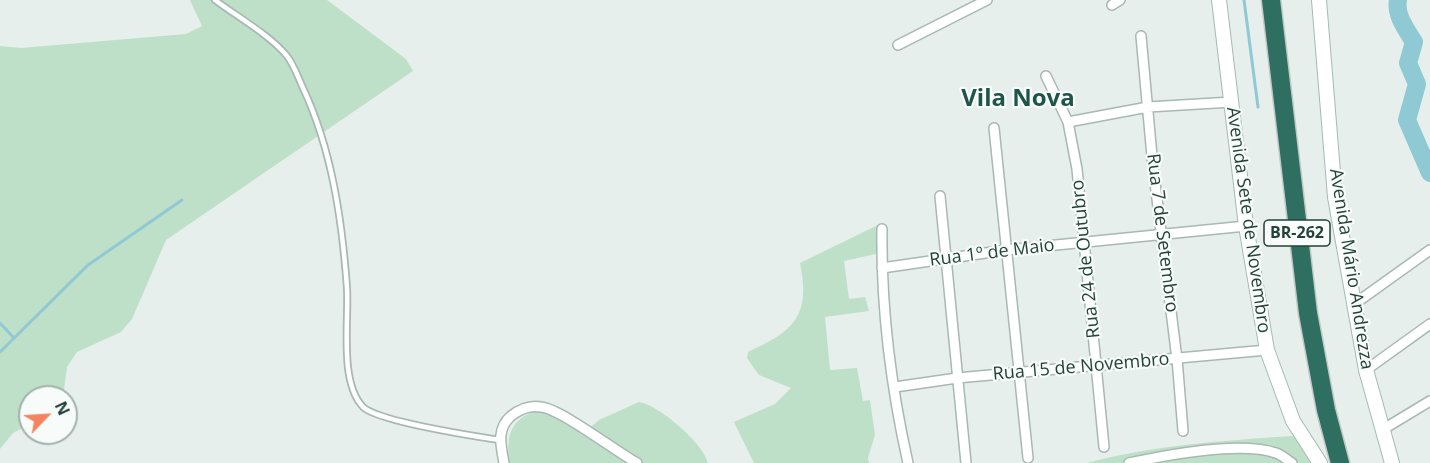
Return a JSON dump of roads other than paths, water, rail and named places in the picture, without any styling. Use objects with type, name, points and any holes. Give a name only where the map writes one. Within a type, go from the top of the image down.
[{"type":"highway","name":"BR-262","points":[[1271,0],[1308,313],[1326,410],[1340,463]]},
{"type":"street","points":[[898,45],[987,0]]},
{"type":"street","name":"Avenida Sete de Novembro","points":[[1219,0],[1246,226],[1267,350],[1293,421],[1320,463]]},
{"type":"street","name":"Avenida Mário Andrezza","points":[[1319,0],[1335,197],[1366,370],[1392,463]]},
{"type":"street","name":"Rua 7 de Setembro","points":[[1141,36],[1183,431]]},
{"type":"street","name":"Rua 24 de Outubro","points":[[1046,76],[1068,122],[1077,169],[1104,447]]},
{"type":"street","points":[[1068,122],[1148,107],[1232,102]]},
{"type":"street","points":[[994,128],[1028,458]]},
{"type":"street","points":[[940,196],[966,463]]},
{"type":"street","name":"Rua 1º de Maio","points":[[882,268],[1006,250],[1246,226]]},
{"type":"street","points":[[882,229],[882,268],[895,387],[908,463]]},
{"type":"street","points":[[1353,305],[1430,250]]},
{"type":"street","points":[[1366,370],[1430,324]]},
{"type":"street","name":"Rua 15 de Novembro","points":[[895,387],[957,378],[1267,350]]},
{"type":"street","points":[[1382,430],[1430,401]]},
{"type":"street","points":[[504,463],[500,440],[502,428],[519,410],[533,406],[544,407],[637,463]]},
{"type":"street","points":[[1129,463],[1206,450],[1246,449],[1277,453],[1292,463]]},
{"type":"lane","points":[[215,0],[286,55],[309,100],[320,132],[342,239],[348,368],[357,399],[377,415],[457,434],[500,440]]},
{"type":"waterway","points":[[1244,0],[1258,107]]},
{"type":"waterway","points":[[1398,0],[1398,11],[1414,42],[1408,63],[1417,84],[1407,120],[1430,173]]},
{"type":"waterway","points":[[0,352],[88,265],[182,200]]},
{"type":"waterway","points":[[0,323],[14,338]]},
{"type":"district","name":"Vila Nova","points":[[1018,99]]}]
